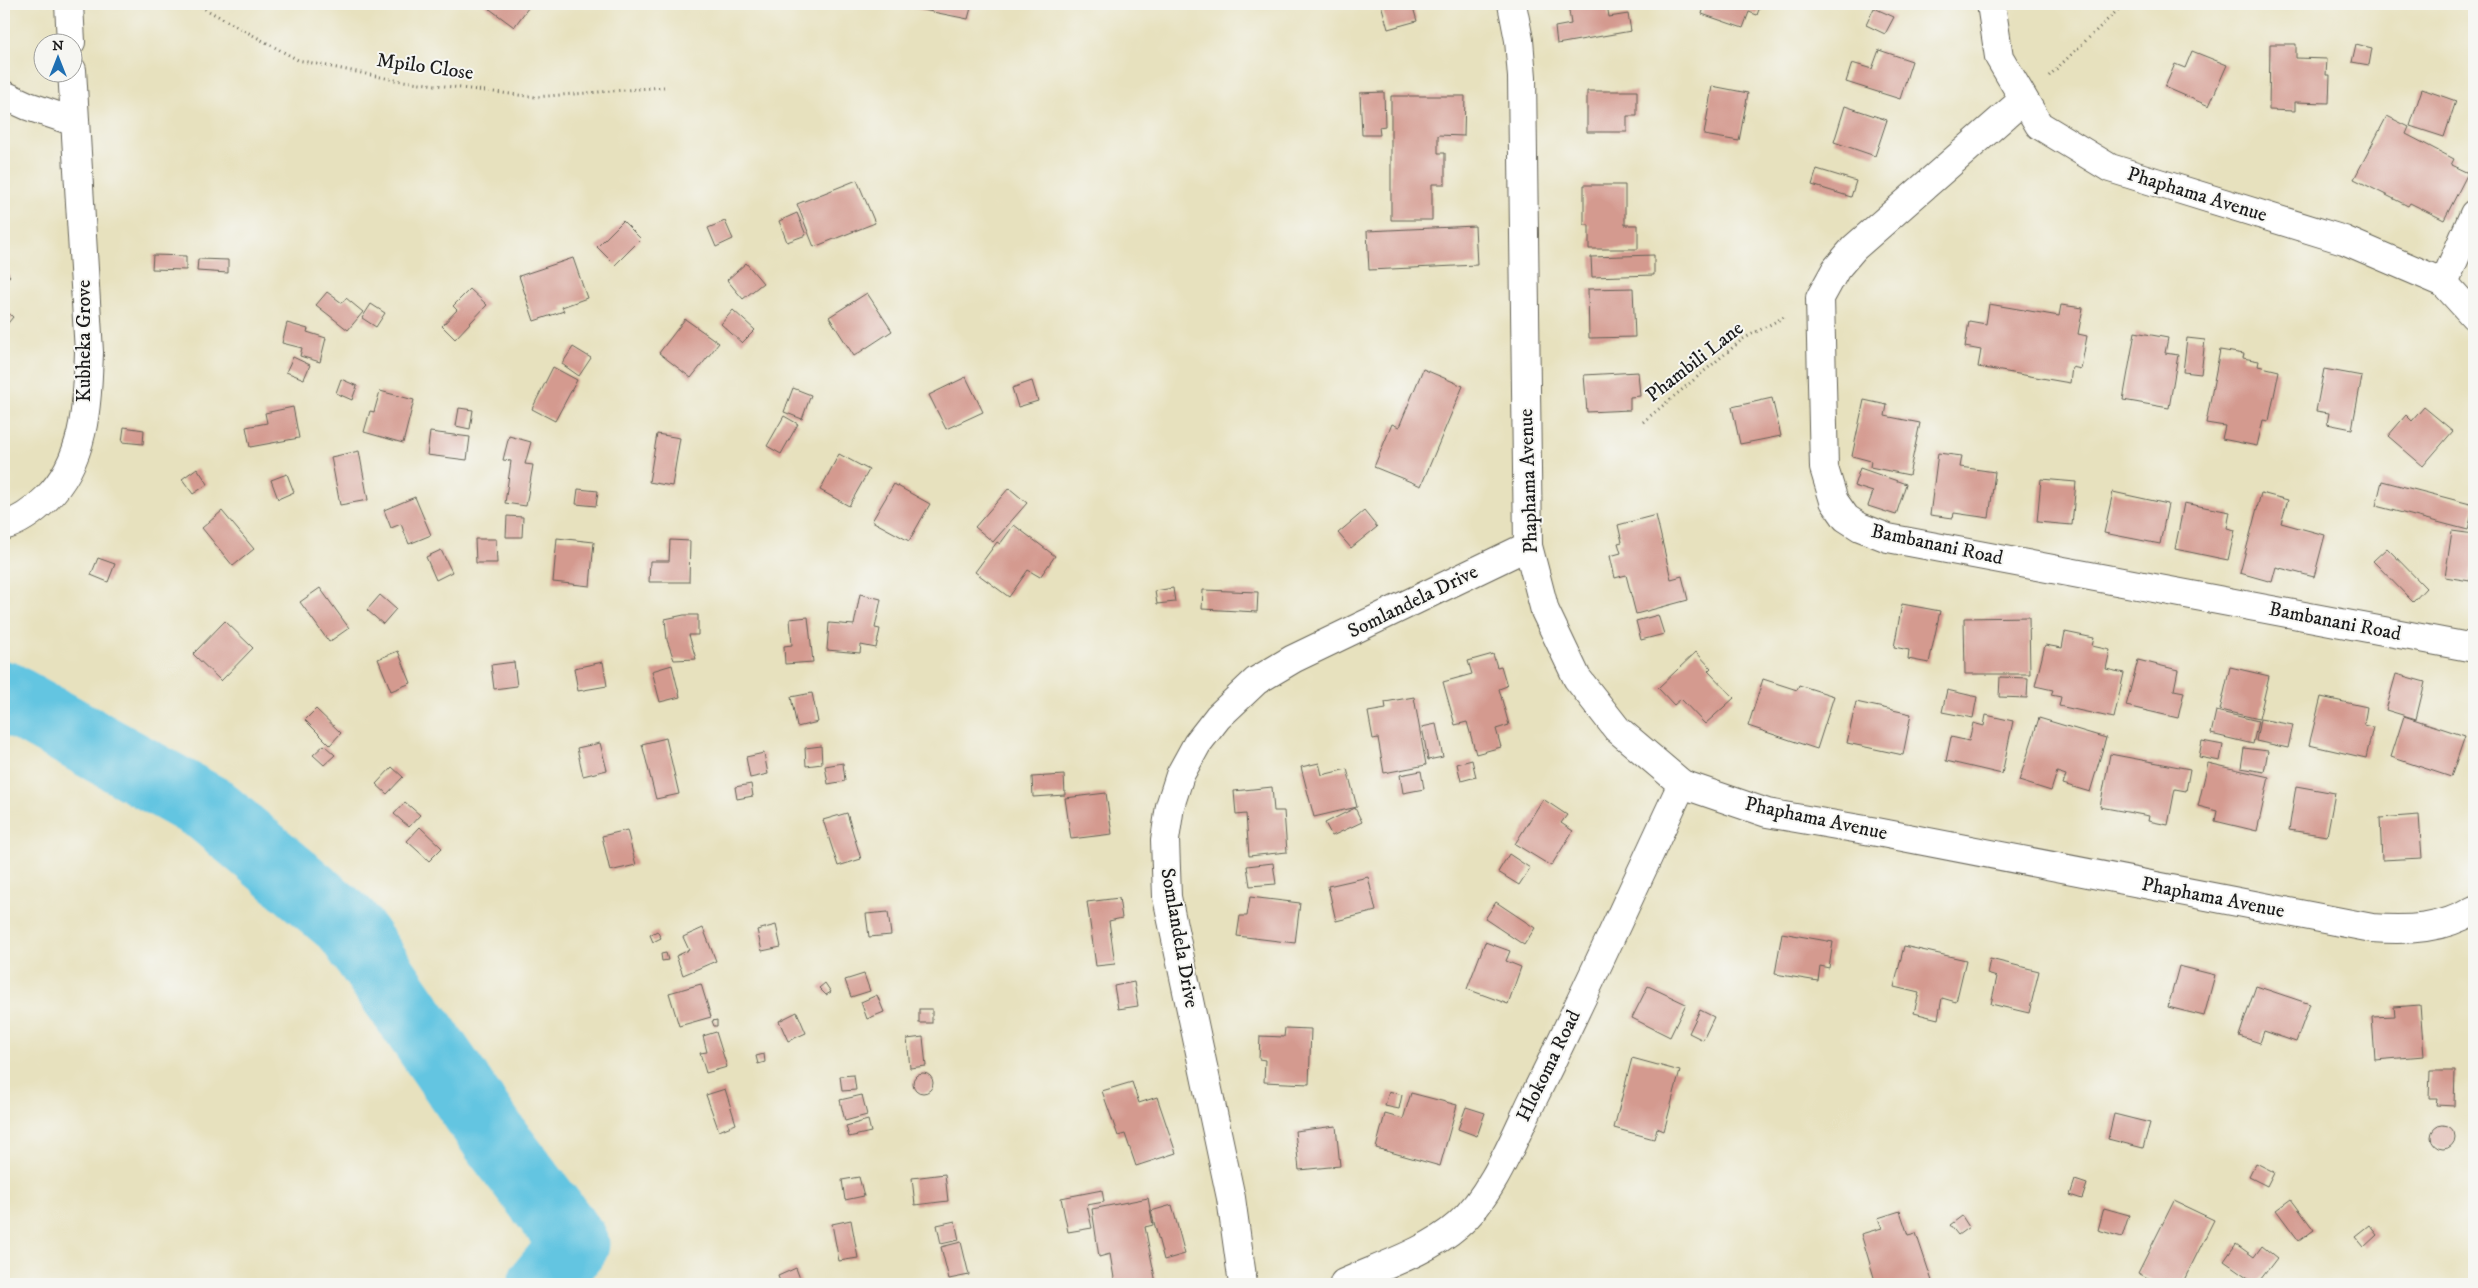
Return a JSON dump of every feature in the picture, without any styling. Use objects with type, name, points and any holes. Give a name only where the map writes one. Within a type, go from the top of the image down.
[{"type":"street","points":[[69,4],[70,32]]},
{"type":"street","name":"Phaphama Avenue","points":[[1512,4],[1519,40],[1522,77],[1528,546],[1545,611],[1577,678],[1617,729],[1682,784],[1767,813],[1877,832],[2344,923],[2402,930],[2443,924],[2474,910]]},
{"type":"street","name":"Phaphama Avenue","points":[[1991,4],[1998,56],[2039,125],[2110,168],[2344,240],[2444,283],[2474,316]]},
{"type":"street","name":"Kubheka Grove","points":[[4,526],[14,523],[37,508],[55,490],[71,466],[80,441],[87,396],[89,352],[73,82]]},
{"type":"street","points":[[4,95],[28,106],[75,122]]},
{"type":"street","points":[[1820,298],[1836,269],[1854,248],[2023,100]]},
{"type":"street","points":[[2444,283],[2474,214]]},
{"type":"street","name":"Bambanani Road","points":[[1820,298],[1824,468],[1834,501],[1846,518],[1860,527],[1888,538],[2474,648]]},
{"type":"street","name":"Somlandela Drive","points":[[1243,1284],[1231,1198],[1167,897],[1165,840],[1170,806],[1180,775],[1197,744],[1218,717],[1256,681],[1293,659],[1528,546]]},
{"type":"street","name":"Hlokoma Road","points":[[1344,1283],[1435,1241],[1459,1224],[1481,1198],[1503,1159],[1562,1040],[1682,784]]},
{"type":"path","name":"Mpilo Close","points":[[196,4],[298,60],[395,80],[535,97],[664,87]]},
{"type":"path","points":[[2023,100],[2124,4]]},
{"type":"path","name":"Phambili Lane","points":[[1643,422],[1743,339],[1820,298]]},
{"type":"building","points":[[483,4],[531,4],[514,27]]},
{"type":"building","points":[[904,4],[972,4],[968,19],[903,6]]},
{"type":"building","points":[[1381,4],[1412,4],[1417,21],[1388,29]]},
{"type":"building","points":[[1568,4],[1607,4],[1609,17],[1628,14],[1631,31],[1557,44],[1555,27],[1571,24]]},
{"type":"building","points":[[1705,4],[1761,4],[1757,15],[1749,12],[1743,28],[1702,14]]},
{"type":"building","points":[[1874,8],[1894,17],[1885,34],[1866,25]]},
{"type":"building","points":[[2270,44],[2296,44],[2296,58],[2327,59],[2326,75],[2330,75],[2329,103],[2295,102],[2295,111],[2269,110]]},
{"type":"building","points":[[2356,44],[2372,48],[2369,65],[2352,62]]},
{"type":"building","points":[[1879,50],[1912,61],[1900,99],[1846,82],[1852,63],[1872,69]]},
{"type":"building","points":[[2192,51],[2227,65],[2209,106],[2165,87],[2175,64],[2185,68]]},
{"type":"building","points":[[1712,86],[1748,93],[1739,141],[1704,135]]},
{"type":"building","points":[[2422,89],[2456,101],[2444,137],[2410,126]]},
{"type":"building","points":[[1587,91],[1637,91],[1637,116],[1627,116],[1627,132],[1587,132]]},
{"type":"building","points":[[1384,92],[1385,126],[1379,127],[1380,135],[1362,135],[1360,93]]},
{"type":"building","points":[[1391,96],[1465,96],[1464,136],[1438,135],[1438,153],[1445,153],[1445,184],[1432,184],[1432,220],[1391,220]]},
{"type":"building","points":[[1845,106],[1887,120],[1875,156],[1834,142]]},
{"type":"building","points":[[2387,116],[2409,127],[2406,134],[2454,159],[2451,165],[2468,173],[2444,220],[2410,203],[2408,206],[2354,179]]},
{"type":"building","points":[[1817,169],[1856,181],[1851,197],[1812,185]]},
{"type":"building","points":[[857,180],[875,223],[814,247],[797,204]]},
{"type":"building","points":[[1584,185],[1625,185],[1625,225],[1638,225],[1638,249],[1589,249],[1589,225],[1584,225]]},
{"type":"building","points":[[797,213],[806,235],[787,242],[779,221]]},
{"type":"building","points":[[623,221],[641,239],[615,265],[597,247]]},
{"type":"building","points":[[725,221],[733,239],[716,247],[708,228]]},
{"type":"building","points":[[1475,226],[1477,265],[1369,270],[1367,231]]},
{"type":"building","points":[[153,255],[186,256],[186,270],[152,269]]},
{"type":"building","points":[[1654,255],[1654,275],[1592,277],[1591,257]]},
{"type":"building","points":[[573,258],[587,298],[562,307],[564,311],[534,321],[519,276]]},
{"type":"building","points":[[198,259],[228,260],[228,273],[197,271]]},
{"type":"building","points":[[746,263],[763,283],[743,299],[727,280]]},
{"type":"building","points":[[4,269],[10,276],[4,281]]},
{"type":"building","points":[[1633,288],[1635,337],[1589,338],[1588,289]]},
{"type":"building","points":[[470,289],[487,305],[455,339],[442,326],[457,310],[453,306]]},
{"type":"building","points":[[327,292],[342,303],[346,298],[363,312],[348,330],[316,305]]},
{"type":"building","points":[[867,293],[892,331],[854,356],[829,317]]},
{"type":"building","points":[[371,304],[385,313],[376,327],[362,318]]},
{"type":"building","points":[[1989,304],[2059,316],[2061,305],[2083,308],[2078,334],[2087,336],[2081,369],[2072,367],[2070,383],[1978,367],[1981,350],[1965,347],[1969,321],[1986,324]]},
{"type":"building","points":[[4,309],[13,317],[4,328]]},
{"type":"building","points":[[733,310],[755,330],[742,343],[721,324]]},
{"type":"building","points":[[685,319],[719,343],[691,378],[659,353]]},
{"type":"building","points":[[287,323],[308,329],[307,332],[326,338],[320,362],[300,356],[302,348],[282,343]]},
{"type":"building","points":[[2135,332],[2168,338],[2165,353],[2178,355],[2169,408],[2123,400]]},
{"type":"building","points":[[2187,338],[2205,340],[2201,374],[2183,372]]},
{"type":"building","points":[[573,347],[591,358],[579,376],[562,364]]},
{"type":"building","points":[[2220,350],[2244,354],[2243,358],[2259,361],[2258,366],[2279,371],[2269,421],[2263,420],[2257,446],[2222,439],[2225,426],[2206,423]]},
{"type":"building","points":[[293,357],[310,365],[304,379],[286,372]]},
{"type":"building","points":[[553,367],[577,380],[555,421],[532,409]]},
{"type":"building","points":[[1423,369],[1463,386],[1421,486],[1374,467],[1392,424],[1399,427]]},
{"type":"building","points":[[2324,369],[2362,376],[2352,429],[2327,424],[2329,413],[2316,411]]},
{"type":"building","points":[[1638,372],[1640,396],[1630,397],[1630,410],[1587,412],[1584,375]]},
{"type":"building","points":[[966,377],[983,412],[946,429],[929,395]]},
{"type":"building","points":[[341,379],[357,386],[352,400],[336,393]]},
{"type":"building","points":[[1032,381],[1038,401],[1018,407],[1012,388]]},
{"type":"building","points":[[793,388],[811,395],[802,419],[784,412]]},
{"type":"building","points":[[380,391],[414,400],[403,443],[364,432],[370,411],[374,412]]},
{"type":"building","points":[[1772,398],[1781,436],[1740,444],[1732,407]]},
{"type":"building","points":[[1864,400],[1887,405],[1885,416],[1920,423],[1909,475],[1870,467],[1871,461],[1852,456]]},
{"type":"building","points":[[293,407],[299,438],[250,447],[246,427],[267,423],[265,413]]},
{"type":"building","points":[[2424,407],[2453,431],[2423,466],[2388,436],[2406,415],[2412,421]]},
{"type":"building","points":[[459,408],[473,410],[470,429],[456,426]]},
{"type":"building","points":[[784,416],[798,424],[781,454],[767,446]]},
{"type":"building","points":[[124,427],[144,430],[143,444],[122,442]]},
{"type":"building","points":[[430,432],[470,437],[467,460],[427,455]]},
{"type":"building","points":[[657,434],[680,438],[672,486],[649,482]]},
{"type":"building","points":[[509,436],[531,442],[525,464],[533,465],[526,506],[505,503],[511,461],[503,460]]},
{"type":"building","points":[[359,451],[368,500],[340,505],[331,457]]},
{"type":"building","points":[[1938,453],[1962,456],[1960,467],[1995,472],[1989,518],[1954,513],[1953,518],[1930,515]]},
{"type":"building","points":[[839,454],[869,470],[849,506],[820,490]]},
{"type":"building","points":[[197,468],[208,484],[193,494],[182,479]]},
{"type":"building","points":[[1860,468],[1906,484],[1896,515],[1868,506],[1873,492],[1854,486]]},
{"type":"building","points":[[287,474],[294,492],[278,499],[271,480]]},
{"type":"building","points":[[2041,479],[2076,482],[2072,525],[2037,522]]},
{"type":"building","points":[[2382,481],[2474,505],[2468,530],[2376,506]]},
{"type":"building","points":[[894,484],[930,504],[909,541],[872,521]]},
{"type":"building","points":[[1009,488],[1027,503],[993,542],[975,527]]},
{"type":"building","points":[[578,489],[598,491],[596,506],[576,504]]},
{"type":"building","points":[[2113,492],[2168,504],[2160,544],[2104,533]]},
{"type":"building","points":[[2261,493],[2288,500],[2281,523],[2325,535],[2314,577],[2276,567],[2272,582],[2240,573]]},
{"type":"building","points":[[415,497],[431,535],[409,544],[401,524],[391,528],[384,510]]},
{"type":"building","points":[[2184,503],[2230,512],[2227,528],[2235,530],[2228,560],[2175,549]]},
{"type":"building","points":[[222,511],[254,549],[233,566],[202,528]]},
{"type":"building","points":[[1364,511],[1377,527],[1351,548],[1338,533]]},
{"type":"building","points":[[1656,515],[1671,579],[1682,576],[1688,600],[1636,614],[1626,575],[1615,578],[1610,556],[1621,553],[1618,543],[1622,542],[1618,525]]},
{"type":"building","points":[[507,516],[523,517],[522,537],[506,537]]},
{"type":"building","points":[[1014,525],[1055,556],[1040,577],[1028,570],[1009,597],[975,572],[997,542],[1000,544]]},
{"type":"building","points":[[2452,531],[2474,534],[2474,553],[2470,581],[2445,577]]},
{"type":"building","points":[[557,538],[594,542],[590,586],[553,582]]},
{"type":"building","points":[[475,539],[496,539],[497,563],[476,563]]},
{"type":"building","points":[[670,540],[690,541],[689,582],[649,582],[650,561],[669,561]]},
{"type":"building","points":[[2387,548],[2426,588],[2413,602],[2373,561]]},
{"type":"building","points":[[441,550],[452,572],[436,580],[426,557]]},
{"type":"building","points":[[98,558],[115,564],[108,582],[91,575]]},
{"type":"building","points":[[320,588],[349,628],[329,642],[300,602]]},
{"type":"building","points":[[1173,588],[1175,602],[1157,604],[1155,591]]},
{"type":"building","points":[[1203,590],[1258,592],[1257,612],[1202,609]]},
{"type":"building","points":[[860,594],[881,599],[875,628],[880,629],[876,648],[861,645],[860,653],[827,650],[829,623],[854,625]]},
{"type":"building","points":[[380,595],[396,609],[383,624],[367,610]]},
{"type":"building","points":[[1902,604],[1940,611],[1929,663],[1908,659],[1909,650],[1894,647]]},
{"type":"building","points":[[684,615],[698,615],[698,635],[689,635],[696,659],[674,660],[667,640],[665,619]]},
{"type":"building","points":[[1658,615],[1664,634],[1641,640],[1636,621]]},
{"type":"building","points":[[808,617],[813,662],[785,664],[784,646],[792,645],[790,619]]},
{"type":"building","points":[[2029,617],[2030,674],[1965,674],[1964,618]]},
{"type":"building","points":[[225,621],[253,648],[221,681],[193,654]]},
{"type":"building","points":[[2065,632],[2094,638],[2092,646],[2110,650],[2106,669],[2124,673],[2114,718],[2059,706],[2061,697],[2051,695],[2053,690],[2035,686],[2045,645],[2062,648]]},
{"type":"building","points":[[398,651],[411,683],[391,691],[378,659]]},
{"type":"building","points":[[1696,652],[1711,668],[1708,671],[1734,698],[1705,724],[1681,699],[1674,705],[1658,688]]},
{"type":"building","points":[[1493,654],[1497,667],[1501,666],[1507,686],[1499,689],[1509,725],[1496,729],[1501,747],[1476,754],[1467,722],[1455,725],[1443,682],[1472,674],[1468,661]]},
{"type":"building","points":[[2138,660],[2178,670],[2174,690],[2184,692],[2178,718],[2126,706]]},
{"type":"building","points":[[514,662],[517,686],[494,689],[491,665]]},
{"type":"building","points":[[603,662],[607,686],[578,691],[574,668]]},
{"type":"building","points":[[672,665],[680,697],[660,702],[652,671]]},
{"type":"building","points":[[2230,667],[2269,676],[2259,719],[2220,710]]},
{"type":"building","points":[[2396,674],[2425,682],[2416,719],[2386,710]]},
{"type":"building","points":[[2000,677],[2028,678],[2027,698],[1999,697]]},
{"type":"building","points":[[1763,679],[1797,690],[1799,685],[1834,696],[1817,749],[1748,726]]},
{"type":"building","points":[[1947,690],[1977,697],[1973,718],[1942,712]]},
{"type":"building","points":[[812,693],[818,722],[797,727],[791,697]]},
{"type":"building","points":[[1414,697],[1426,765],[1384,773],[1378,738],[1373,739],[1368,712],[1386,709],[1385,702]]},
{"type":"building","points":[[2321,697],[2367,707],[2364,725],[2373,727],[2366,758],[2309,745]]},
{"type":"building","points":[[1856,702],[1911,714],[1903,755],[1847,743]]},
{"type":"building","points":[[316,709],[341,733],[330,745],[305,720]]},
{"type":"building","points":[[2216,711],[2258,721],[2253,744],[2211,734]]},
{"type":"building","points":[[1986,715],[2013,721],[2002,774],[1946,761],[1951,737],[1969,741],[1973,723],[1984,726]]},
{"type":"building","points":[[2404,716],[2465,736],[2451,777],[2391,757]]},
{"type":"building","points":[[2039,718],[2106,738],[2090,792],[2063,784],[2066,775],[2057,772],[2051,791],[2019,781]]},
{"type":"building","points":[[2260,719],[2293,725],[2288,748],[2256,741]]},
{"type":"building","points":[[1436,724],[1443,757],[1428,760],[1422,727]]},
{"type":"building","points":[[666,738],[679,794],[656,799],[642,744]]},
{"type":"building","points":[[2202,741],[2223,745],[2220,761],[2199,757]]},
{"type":"building","points":[[600,743],[607,770],[583,776],[577,748]]},
{"type":"building","points":[[324,745],[335,755],[324,765],[313,755]]},
{"type":"building","points":[[821,746],[822,764],[806,766],[805,748]]},
{"type":"building","points":[[2244,748],[2268,751],[2264,772],[2241,768]]},
{"type":"building","points":[[764,753],[768,774],[750,778],[746,757]]},
{"type":"building","points":[[2110,754],[2190,769],[2186,791],[2175,789],[2168,825],[2148,821],[2149,816],[2100,807]]},
{"type":"building","points":[[1472,760],[1476,777],[1461,781],[1457,764]]},
{"type":"building","points":[[843,763],[845,781],[828,784],[825,766]]},
{"type":"building","points":[[1319,763],[1322,775],[1347,769],[1357,807],[1314,817],[1301,767]]},
{"type":"building","points":[[2208,763],[2269,777],[2257,831],[2215,821],[2217,811],[2198,806]]},
{"type":"building","points":[[392,767],[403,777],[387,794],[376,784]]},
{"type":"building","points":[[1421,771],[1424,789],[1403,793],[1400,775]]},
{"type":"building","points":[[1064,775],[1065,795],[1033,797],[1032,777]]},
{"type":"building","points":[[751,784],[753,796],[737,799],[735,787]]},
{"type":"building","points":[[2296,786],[2335,793],[2327,836],[2289,830]]},
{"type":"building","points":[[1272,787],[1274,811],[1284,811],[1287,852],[1249,856],[1246,814],[1236,815],[1234,791]]},
{"type":"building","points":[[1106,793],[1112,834],[1071,839],[1065,798]]},
{"type":"building","points":[[1543,799],[1567,815],[1561,823],[1573,831],[1551,866],[1515,844]]},
{"type":"building","points":[[405,802],[420,815],[409,827],[394,814]]},
{"type":"building","points":[[1355,808],[1362,822],[1332,836],[1325,823]]},
{"type":"building","points":[[847,813],[861,859],[838,866],[823,820]]},
{"type":"building","points":[[2419,815],[2422,858],[2382,860],[2380,818]]},
{"type":"building","points":[[420,827],[442,848],[429,861],[407,841]]},
{"type":"building","points":[[627,830],[636,865],[610,871],[602,836]]},
{"type":"building","points":[[1509,854],[1530,868],[1519,885],[1498,872]]},
{"type":"building","points":[[1273,863],[1276,884],[1250,886],[1247,866]]},
{"type":"building","points":[[1368,877],[1376,911],[1336,921],[1328,886]]},
{"type":"building","points":[[1250,897],[1300,903],[1295,943],[1237,936],[1240,916],[1247,916]]},
{"type":"building","points":[[1119,898],[1122,918],[1109,921],[1115,964],[1096,966],[1087,902]]},
{"type":"building","points":[[1496,902],[1535,928],[1524,945],[1485,919]]},
{"type":"building","points":[[888,912],[891,935],[869,937],[866,914]]},
{"type":"building","points":[[776,925],[781,947],[762,951],[757,930]]},
{"type":"building","points":[[703,928],[716,961],[683,975],[676,956],[689,950],[683,937]]},
{"type":"building","points":[[657,931],[661,938],[653,942],[650,935]]},
{"type":"building","points":[[1782,933],[1833,942],[1829,968],[1820,966],[1818,981],[1775,974]]},
{"type":"building","points":[[1485,942],[1510,951],[1506,961],[1521,967],[1508,1004],[1467,989]]},
{"type":"building","points":[[1904,946],[1966,960],[1956,1002],[1942,998],[1938,1019],[1914,1013],[1919,993],[1894,987]]},
{"type":"building","points":[[666,953],[668,960],[662,961],[661,954]]},
{"type":"building","points":[[1990,959],[2039,971],[2029,1013],[1991,1004],[1997,977],[1987,974]]},
{"type":"building","points":[[2179,966],[2215,975],[2204,1016],[2168,1007]]},
{"type":"building","points":[[864,974],[870,991],[851,997],[845,980]]},
{"type":"building","points":[[1134,982],[1138,1006],[1118,1009],[1114,986]]},
{"type":"building","points":[[825,983],[831,992],[826,995],[819,988]]},
{"type":"building","points":[[701,984],[711,1017],[679,1026],[669,993]]},
{"type":"building","points":[[1648,986],[1686,1004],[1670,1037],[1632,1018]]},
{"type":"building","points":[[2256,986],[2310,1004],[2296,1042],[2264,1031],[2260,1043],[2239,1036]]},
{"type":"building","points":[[877,995],[884,1012],[867,1019],[861,1002]]},
{"type":"building","points":[[2420,1005],[2424,1056],[2375,1060],[2372,1017],[2395,1016],[2394,1007]]},
{"type":"building","points":[[919,1009],[932,1009],[932,1023],[919,1023]]},
{"type":"building","points":[[1700,1010],[1714,1017],[1703,1040],[1689,1033]]},
{"type":"building","points":[[797,1012],[806,1033],[788,1041],[779,1021]]},
{"type":"building","points":[[717,1020],[717,1026],[714,1026],[712,1021]]},
{"type":"building","points":[[1285,1028],[1311,1029],[1309,1084],[1264,1082],[1265,1060],[1259,1059],[1260,1036],[1284,1037]]},
{"type":"building","points":[[716,1032],[727,1067],[706,1073],[700,1053],[707,1052],[703,1036]]},
{"type":"building","points":[[923,1037],[926,1066],[910,1068],[907,1039]]},
{"type":"building","points":[[764,1054],[765,1062],[758,1064],[756,1056]]},
{"type":"building","points":[[1632,1058],[1680,1071],[1664,1131],[1657,1128],[1654,1139],[1614,1128]]},
{"type":"building","points":[[2430,1071],[2455,1071],[2454,1106],[2436,1105],[2437,1098],[2429,1098]]},
{"type":"building","points":[[919,1073],[927,1073],[933,1079],[933,1087],[927,1093],[919,1093],[913,1087],[913,1079]]},
{"type":"building","points":[[854,1075],[856,1090],[842,1091],[840,1076]]},
{"type":"building","points":[[1132,1082],[1139,1103],[1157,1097],[1176,1153],[1136,1166],[1125,1134],[1118,1136],[1102,1091]]},
{"type":"building","points":[[725,1089],[736,1124],[719,1131],[706,1095]]},
{"type":"building","points":[[1389,1091],[1402,1095],[1399,1109],[1385,1106]]},
{"type":"building","points":[[1411,1093],[1457,1105],[1440,1166],[1376,1148],[1385,1114],[1403,1119]]},
{"type":"building","points":[[862,1095],[867,1115],[845,1121],[840,1100]]},
{"type":"building","points":[[1466,1107],[1485,1113],[1477,1136],[1458,1129]]},
{"type":"building","points":[[2114,1114],[2150,1123],[2143,1148],[2108,1139]]},
{"type":"building","points":[[868,1120],[871,1132],[849,1137],[846,1126]]},
{"type":"building","points":[[2443,1125],[2452,1128],[2455,1137],[2452,1146],[2443,1149],[2434,1146],[2431,1137],[2434,1128]]},
{"type":"building","points":[[1336,1126],[1340,1166],[1299,1170],[1295,1131]]},
{"type":"building","points":[[2256,1163],[2274,1172],[2267,1186],[2249,1177]]},
{"type":"building","points":[[945,1174],[948,1201],[915,1205],[912,1178]]},
{"type":"building","points":[[859,1177],[864,1196],[845,1200],[842,1180]]},
{"type":"building","points":[[2075,1180],[2087,1184],[2082,1199],[2070,1195]]},
{"type":"building","points":[[1102,1190],[1104,1202],[1087,1205],[1092,1228],[1068,1232],[1061,1198]]},
{"type":"building","points":[[1148,1198],[1153,1225],[1145,1227],[1156,1283],[1115,1284],[1110,1254],[1099,1257],[1092,1209]]},
{"type":"building","points":[[2291,1199],[2314,1230],[2299,1241],[2276,1210]]},
{"type":"building","points":[[2174,1201],[2214,1220],[2182,1284],[2160,1284],[2138,1273]]},
{"type":"building","points":[[1172,1205],[1185,1254],[1164,1260],[1151,1211]]},
{"type":"building","points":[[2104,1208],[2129,1215],[2122,1237],[2098,1230]]},
{"type":"building","points":[[1900,1211],[1908,1235],[1916,1233],[1933,1284],[1876,1284],[1861,1234],[1882,1228],[1878,1218]]},
{"type":"building","points":[[1962,1216],[1969,1227],[1958,1235],[1950,1225]]},
{"type":"building","points":[[851,1220],[858,1258],[839,1261],[832,1224]]},
{"type":"building","points":[[955,1221],[959,1240],[941,1244],[937,1225]]},
{"type":"building","points":[[2369,1225],[2377,1235],[2364,1247],[2355,1236]]},
{"type":"building","points":[[961,1242],[969,1275],[949,1279],[941,1247]]},
{"type":"building","points":[[2236,1244],[2254,1257],[2262,1246],[2277,1258],[2257,1284],[2224,1261]]},
{"type":"building","points":[[796,1268],[802,1284],[781,1284],[778,1276]]},
{"type":"waterway","points":[[4,695],[209,809],[347,925],[498,1143],[575,1244],[542,1284]]}]
